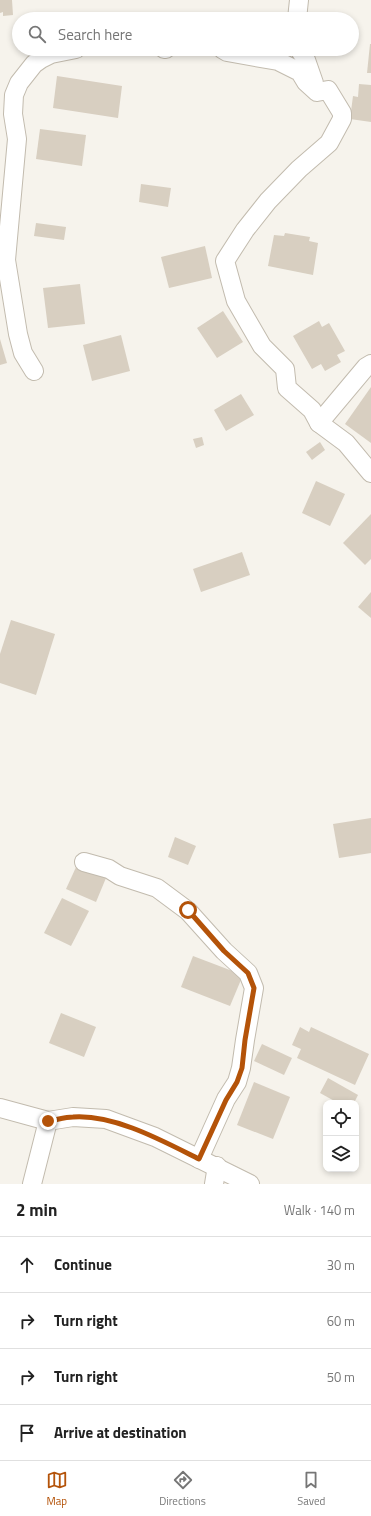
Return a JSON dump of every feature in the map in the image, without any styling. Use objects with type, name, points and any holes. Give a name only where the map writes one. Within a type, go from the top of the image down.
[{"type":"street","points":[[298,12],[299,0]]},
{"type":"street","points":[[34,371],[23,353],[18,334],[6,260],[17,139],[13,114],[14,95],[19,83],[34,64],[47,56]]},
{"type":"street","points":[[285,56],[300,72],[306,82],[317,92]]},
{"type":"street","points":[[303,56],[317,92]]},
{"type":"street","points":[[317,92],[328,90],[342,113],[342,119],[329,143],[298,169],[268,201],[245,230],[225,261],[236,301],[262,346],[285,369],[287,388],[312,410],[319,423],[346,443],[371,473]]},
{"type":"street","points":[[319,423],[366,367],[371,364]]},
{"type":"street","points":[[84,862],[109,869],[120,876],[157,888],[188,910],[224,951],[248,973],[252,981],[254,988],[242,1068],[237,1082],[226,1100],[199,1159]]},
{"type":"street","points":[[0,1108],[48,1121],[73,1117],[106,1120],[155,1137],[199,1159],[217,1166],[250,1184]]},
{"type":"street","points":[[32,1184],[48,1121]]},
{"type":"street","points":[[214,1184],[217,1166]]},
{"type":"building","points":[[0,0],[12,0],[12,15],[3,16],[3,12],[0,13]]},
{"type":"building","points":[[370,44],[371,73],[367,73]]},
{"type":"building","points":[[57,76],[122,86],[118,118],[53,108]]},
{"type":"building","points":[[359,84],[371,85],[371,122],[350,119],[353,96],[358,97]]},
{"type":"building","points":[[40,129],[86,135],[82,166],[36,159]]},
{"type":"building","points":[[141,184],[171,188],[168,207],[139,202]]},
{"type":"building","points":[[36,223],[66,227],[64,240],[34,236]]},
{"type":"building","points":[[285,233],[310,237],[309,241],[318,243],[313,275],[268,266],[274,235],[284,236]]},
{"type":"building","points":[[205,246],[212,278],[169,288],[161,257]]},
{"type":"building","points":[[80,284],[85,324],[48,328],[43,288]]},
{"type":"building","points":[[223,311],[243,342],[217,358],[197,328]]},
{"type":"building","points":[[319,321],[322,327],[329,323],[345,351],[337,355],[341,362],[325,371],[321,364],[312,369],[293,336]]},
{"type":"building","points":[[121,335],[130,371],[92,381],[83,345]]},
{"type":"building","points":[[0,339],[7,363],[0,365]]},
{"type":"building","points":[[371,387],[371,443],[345,424]]},
{"type":"building","points":[[241,394],[254,415],[226,431],[214,410]]},
{"type":"building","points":[[202,437],[204,445],[196,448],[193,439]]},
{"type":"building","points":[[320,442],[325,450],[312,460],[306,452]]},
{"type":"building","points":[[316,481],[345,494],[330,526],[302,513]]},
{"type":"building","points":[[371,514],[371,559],[365,565],[343,543]]},
{"type":"building","points":[[242,552],[250,575],[201,592],[193,569]]},
{"type":"building","points":[[371,592],[371,618],[358,607]]},
{"type":"building","points":[[11,620],[55,634],[36,695],[0,683],[0,654]]},
{"type":"building","points":[[371,818],[371,853],[339,858],[333,824]]},
{"type":"building","points":[[175,837],[196,846],[188,865],[168,857]]},
{"type":"building","points":[[77,865],[106,878],[96,902],[66,889]]},
{"type":"building","points":[[62,898],[89,911],[71,946],[44,933]]},
{"type":"building","points":[[193,956],[243,975],[230,1006],[181,987]]},
{"type":"building","points":[[61,1013],[96,1027],[84,1057],[49,1043]]},
{"type":"building","points":[[300,1027],[309,1032],[311,1027],[369,1054],[355,1085],[297,1058],[301,1049],[292,1045]]},
{"type":"building","points":[[262,1044],[292,1058],[284,1075],[254,1061]]},
{"type":"building","points":[[328,1078],[358,1095],[356,1100],[333,1100],[320,1093]]},
{"type":"building","points":[[254,1082],[290,1097],[273,1139],[237,1125]]},
{"type":"route","points":[[48,1121],[73,1117],[106,1120],[155,1137],[199,1159],[226,1100],[237,1082],[242,1068],[254,988],[248,973],[224,951],[188,910]]}]
